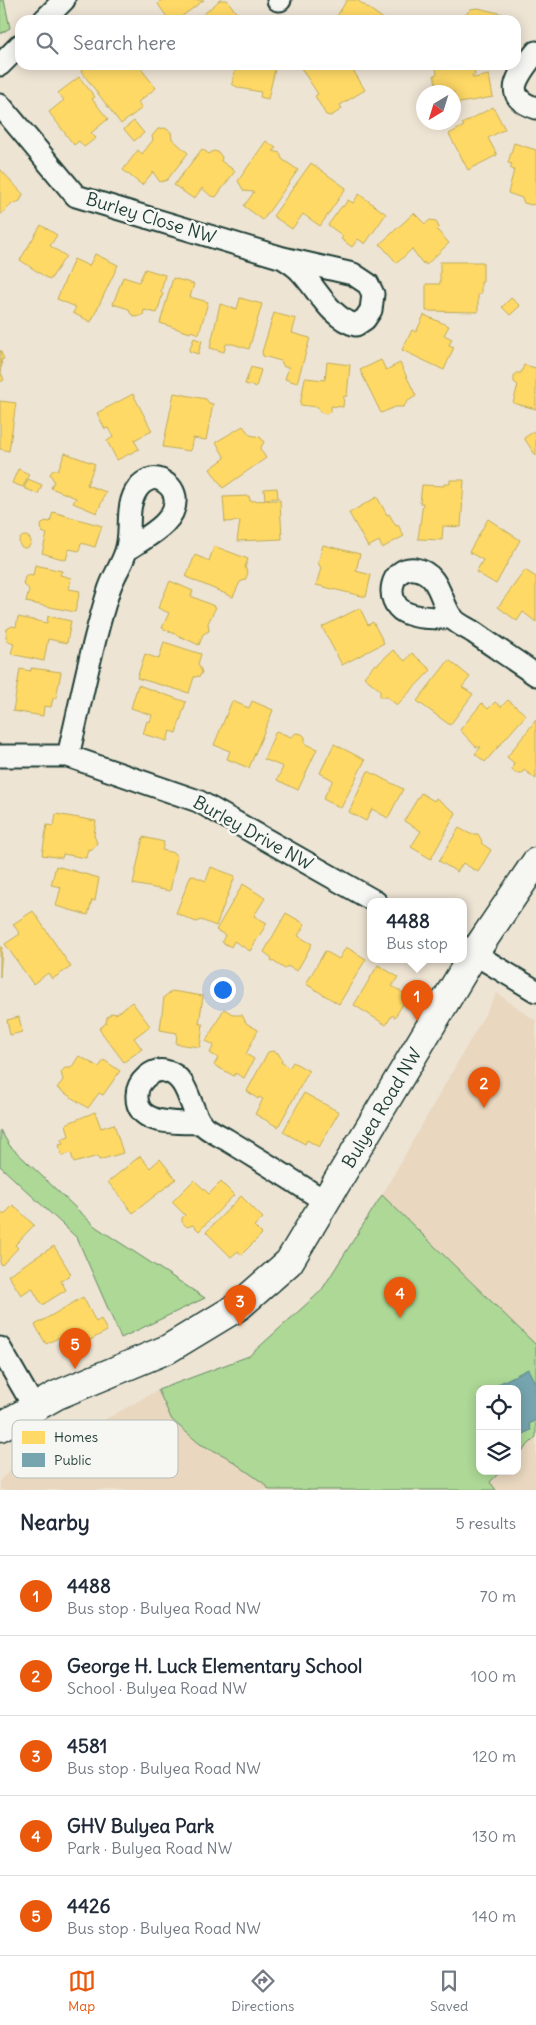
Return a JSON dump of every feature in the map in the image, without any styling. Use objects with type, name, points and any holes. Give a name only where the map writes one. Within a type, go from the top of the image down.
[{"type":"street","points":[[49,15],[64,0]]},
{"type":"street","points":[[0,65],[15,49]]},
{"type":"street","points":[[536,52],[515,80],[515,89],[518,97],[527,105],[536,108]]},
{"type":"street","name":"Burley Close NW","points":[[0,105],[76,196],[283,258]]},
{"type":"street","points":[[68,756],[108,592],[127,550]]},
{"type":"street","points":[[453,618],[536,675]]},
{"type":"street","name":"Burley Drive NW","points":[[0,756],[68,756],[198,801],[369,898]]},
{"type":"street","name":"Bulyea Road NW","points":[[469,949],[536,862]]},
{"type":"street","points":[[469,949],[536,991]]},
{"type":"street","name":"Bulyea Road NW","points":[[0,1427],[34,1406],[168,1349],[239,1306],[289,1262],[326,1202],[461,963]]},
{"type":"street","points":[[201,1123],[326,1202]]},
{"type":"street","points":[[0,1348],[34,1406]]},
{"type":"shaded area","points":[[497,993],[536,1021],[536,1345],[382,1195]]},
{"type":"shaded area","points":[[158,1390],[172,1420],[104,1420]]},
{"type":"shaded area","points":[[178,1425],[200,1444],[225,1456],[266,1485],[269,1490],[0,1490],[0,1480],[12,1469],[12,1478],[178,1478]]},
{"type":"shaded area","points":[[536,1437],[536,1490],[496,1490],[490,1482],[497,1475],[521,1475],[521,1452]]},
{"type":"green space","points":[[0,0],[4,0],[10,28],[0,34]]},
{"type":"green space","points":[[0,1130],[10,1146],[96,1227],[205,1298],[121,1338],[77,1238],[0,1166]]},
{"type":"green space","points":[[382,1195],[536,1345],[536,1437],[521,1452],[521,1385],[476,1385],[476,1475],[497,1475],[490,1482],[496,1490],[269,1490],[266,1485],[225,1456],[200,1444],[178,1425],[178,1420],[172,1420],[158,1390],[249,1356],[321,1291]]},
{"type":"building: Homes","points":[[159,0],[204,0],[184,15],[166,15],[158,4]]},
{"type":"building: Homes","points":[[220,0],[227,0],[238,15],[203,15]]},
{"type":"building: Homes","points":[[347,0],[357,0],[378,15],[338,15]]},
{"type":"building: Homes","points":[[478,8],[503,15],[465,15],[471,9]]},
{"type":"building: Homes","points":[[142,70],[156,88],[138,102],[142,108],[121,124],[81,71]]},
{"type":"building: Homes","points":[[235,70],[275,70],[268,99],[260,97],[261,92],[239,88],[232,84]]},
{"type":"building: Homes","points":[[302,70],[353,70],[365,90],[340,105],[342,109],[331,116],[326,115],[315,96],[318,94]]},
{"type":"building: Homes","points":[[436,70],[474,70],[475,75],[472,75],[473,78],[489,75],[493,97],[461,103],[461,85],[436,85],[434,75],[437,74]]},
{"type":"building: Homes","points":[[79,77],[95,97],[92,99],[108,119],[91,133],[96,138],[84,147],[79,141],[74,145],[49,112],[64,100],[58,93]]},
{"type":"building: Homes","points":[[493,107],[505,129],[488,138],[497,155],[468,170],[449,134],[461,130],[464,126],[462,124]]},
{"type":"building: Homes","points":[[134,121],[144,133],[134,141],[124,129]]},
{"type":"building: Homes","points":[[165,128],[171,132],[172,139],[188,153],[167,180],[160,182],[153,172],[142,185],[123,170],[138,150],[142,154],[153,140],[152,136],[158,129]]},
{"type":"building: Homes","points":[[266,141],[276,148],[273,151],[280,153],[282,159],[298,170],[263,220],[244,206],[254,192],[244,191],[238,181]]},
{"type":"building: Homes","points":[[514,143],[536,150],[536,203],[532,205],[524,203],[522,198],[508,193],[514,170],[510,168],[512,164],[508,163]]},
{"type":"building: Homes","points":[[202,149],[209,154],[213,151],[218,152],[222,157],[221,161],[235,171],[216,197],[212,197],[202,188],[194,199],[174,185]]},
{"type":"building: Homes","points":[[311,163],[346,188],[320,226],[303,214],[292,229],[273,216]]},
{"type":"building: Homes","points":[[0,169],[23,194],[20,201],[12,204],[0,215]]},
{"type":"building: Homes","points":[[359,194],[386,214],[365,244],[358,239],[352,247],[341,239],[343,236],[328,225],[348,200],[353,203]]},
{"type":"building: Homes","points":[[414,213],[425,224],[430,220],[436,221],[439,228],[437,230],[449,243],[426,265],[424,262],[423,264],[412,249],[397,263],[380,244]]},
{"type":"building: Homes","points":[[41,225],[57,235],[50,246],[66,256],[50,280],[20,260]]},
{"type":"building: Homes","points":[[95,254],[118,265],[91,322],[73,313],[76,307],[57,299],[74,259],[89,266]]},
{"type":"building: Homes","points":[[440,262],[483,262],[483,282],[481,282],[481,294],[478,294],[478,312],[426,311],[426,284],[440,284]]},
{"type":"building: Homes","points":[[145,269],[165,275],[161,292],[163,293],[157,313],[144,310],[143,315],[136,317],[130,313],[129,309],[113,304],[123,277],[139,282]]},
{"type":"building: Homes","points":[[173,278],[194,284],[190,297],[208,302],[199,334],[160,323]]},
{"type":"building: Homes","points":[[240,298],[262,304],[249,349],[233,344],[226,344],[224,352],[210,348],[220,304],[237,309]]},
{"type":"building: Homes","points":[[511,298],[520,306],[510,315],[502,307]]},
{"type":"building: Homes","points":[[274,313],[296,319],[292,333],[310,338],[297,383],[285,379],[289,367],[284,367],[281,361],[263,356],[262,352]]},
{"type":"building: Homes","points":[[424,315],[449,326],[444,335],[452,339],[449,345],[454,347],[444,370],[402,350],[412,330],[416,332]]},
{"type":"building: Homes","points":[[194,338],[202,341],[198,354],[189,351]]},
{"type":"building: Homes","points":[[0,350],[4,359],[1,360],[0,370]]},
{"type":"building: Homes","points":[[381,360],[386,370],[400,363],[416,396],[403,407],[395,407],[381,413],[360,370]]},
{"type":"building: Homes","points":[[327,362],[350,365],[347,396],[344,396],[343,407],[331,406],[331,411],[326,414],[320,412],[318,407],[300,405],[305,378],[325,380]]},
{"type":"building: Homes","points":[[524,365],[536,368],[536,409],[513,403],[518,385],[514,382],[514,377],[516,373],[521,373]]},
{"type":"building: Homes","points":[[251,367],[261,370],[256,387],[245,384]]},
{"type":"building: Homes","points":[[0,370],[4,380],[0,382]]},
{"type":"building: Homes","points":[[174,393],[206,399],[209,403],[213,404],[206,440],[193,438],[190,451],[163,447]]},
{"type":"building: Homes","points":[[133,394],[152,431],[134,440],[139,449],[117,460],[107,441],[113,437],[108,428],[105,429],[97,413]]},
{"type":"building: Homes","points":[[0,401],[16,403],[9,451],[0,449]]},
{"type":"building: Homes","points":[[243,426],[250,435],[260,437],[264,442],[260,449],[266,458],[223,488],[210,469],[225,458],[216,442]]},
{"type":"building: Homes","points":[[536,430],[536,456],[524,438]]},
{"type":"building: Homes","points":[[65,453],[95,464],[87,485],[106,492],[97,513],[73,503],[76,498],[51,488],[54,481],[50,474],[53,470],[58,470]]},
{"type":"building: Homes","points":[[18,469],[29,474],[23,487],[12,483]]},
{"type":"building: Homes","points":[[28,479],[42,485],[38,494],[24,488]]},
{"type":"building: Homes","points":[[450,480],[464,480],[461,527],[443,526],[442,540],[418,539],[423,503],[420,503],[422,485],[444,486],[444,484],[450,484]]},
{"type":"building: Homes","points":[[277,488],[278,498],[265,499],[264,489]]},
{"type":"building: Homes","points":[[249,496],[250,501],[280,500],[282,539],[237,541],[240,521],[225,522],[223,497]]},
{"type":"building: Homes","points":[[377,497],[387,515],[389,514],[396,526],[398,525],[404,536],[382,548],[379,541],[368,547],[349,513]]},
{"type":"building: Homes","points":[[53,512],[102,526],[95,547],[81,543],[79,551],[69,549],[66,560],[42,553],[47,534],[42,532],[41,525],[45,521],[50,522]]},
{"type":"building: Homes","points":[[488,519],[520,540],[496,584],[476,572],[483,560],[469,552]]},
{"type":"building: Homes","points":[[27,536],[30,537],[30,547],[23,548],[20,547],[19,540],[20,537]]},
{"type":"building: Homes","points":[[323,545],[360,554],[356,571],[371,575],[366,597],[316,585],[321,568],[318,563]]},
{"type":"building: Homes","points":[[214,546],[248,559],[245,567],[248,573],[245,580],[240,582],[233,597],[186,577],[195,555],[209,561]]},
{"type":"building: Homes","points":[[35,565],[62,571],[60,575],[71,578],[69,589],[80,591],[75,612],[26,602],[29,589],[23,584],[25,577],[28,575],[33,576]]},
{"type":"building: Homes","points":[[525,570],[536,577],[536,622],[523,612],[517,621],[498,607]]},
{"type":"building: Homes","points":[[170,581],[193,591],[191,596],[216,607],[208,623],[209,631],[203,634],[199,645],[162,628],[169,613],[158,608]]},
{"type":"building: Homes","points":[[360,608],[368,625],[373,622],[384,643],[342,665],[322,627]]},
{"type":"building: Homes","points":[[48,616],[71,621],[67,643],[48,639],[44,661],[11,654],[14,643],[8,641],[6,637],[7,629],[12,626],[16,627],[18,617],[47,623]]},
{"type":"building: Homes","points":[[164,642],[201,654],[198,664],[202,672],[200,676],[194,677],[189,693],[137,678],[145,654],[159,659]]},
{"type":"building: Homes","points":[[393,650],[405,661],[412,653],[431,670],[397,705],[387,697],[380,697],[380,690],[364,677],[375,664],[377,665]]},
{"type":"building: Homes","points":[[449,660],[470,677],[462,687],[473,694],[450,725],[417,701]]},
{"type":"building: Homes","points":[[31,668],[61,672],[56,698],[53,698],[51,707],[44,706],[43,716],[13,711],[20,669],[31,671]]},
{"type":"building: Homes","points":[[138,685],[186,702],[176,733],[170,731],[167,741],[143,734],[147,721],[150,722],[152,715],[131,708]]},
{"type":"building: Homes","points":[[508,700],[526,715],[485,762],[475,754],[481,747],[476,747],[460,730],[482,703],[488,709],[495,702],[501,707]]},
{"type":"building: Homes","points":[[232,701],[249,708],[252,701],[273,710],[249,768],[227,759],[230,751],[214,745]]},
{"type":"building: Homes","points":[[536,720],[536,779],[524,770],[522,773],[515,773],[512,769],[514,763],[507,757]]},
{"type":"building: Homes","points":[[276,731],[291,737],[296,733],[302,734],[305,737],[305,744],[317,749],[298,790],[277,780],[283,767],[264,759]]},
{"type":"building: Homes","points":[[334,744],[365,760],[341,808],[323,799],[333,780],[320,773]]},
{"type":"building: Homes","points":[[368,771],[403,789],[388,818],[372,809],[366,821],[349,812]]},
{"type":"building: Homes","points":[[421,793],[434,801],[436,798],[456,813],[431,859],[411,847],[421,831],[404,821]]},
{"type":"building: Homes","points":[[56,814],[96,821],[94,835],[97,843],[91,850],[88,849],[86,858],[63,854],[62,858],[42,855],[47,825],[54,826]]},
{"type":"building: Homes","points":[[459,828],[470,834],[478,834],[482,841],[481,843],[491,850],[478,872],[463,863],[457,872],[439,861]]},
{"type":"building: Homes","points":[[143,837],[164,842],[162,850],[174,853],[177,857],[170,891],[133,884]]},
{"type":"building: Homes","points":[[56,866],[99,878],[95,901],[92,900],[88,915],[56,906],[61,887],[51,885]]},
{"type":"building: Homes","points":[[211,867],[235,876],[216,926],[201,920],[196,922],[176,913],[191,875],[206,881]]},
{"type":"building: Homes","points":[[243,884],[265,898],[254,916],[267,923],[250,951],[234,941],[231,947],[222,942],[225,935],[216,930]]},
{"type":"building: Homes","points":[[33,911],[71,967],[52,979],[48,973],[33,984],[5,944],[20,934],[13,924]]},
{"type":"building: Homes","points":[[286,913],[305,924],[298,936],[312,944],[297,971],[287,966],[285,969],[271,960],[272,958],[264,952]]},
{"type":"building: Homes","points":[[0,947],[2,947],[0,977]]},
{"type":"building: Homes","points":[[346,947],[366,959],[339,1004],[306,984],[325,951],[339,959]]},
{"type":"building: Homes","points":[[378,965],[398,977],[392,986],[408,996],[395,1017],[392,1015],[386,1025],[354,1005]]},
{"type":"building: Homes","points":[[172,991],[203,996],[199,1024],[203,1024],[200,1047],[176,1044],[177,1033],[160,1030],[164,997]]},
{"type":"building: Homes","points":[[132,1002],[150,1026],[134,1038],[142,1049],[124,1062],[99,1029],[106,1023],[107,1017],[112,1013],[116,1014]]},
{"type":"building: Homes","points":[[224,1009],[234,1015],[242,1015],[246,1023],[258,1030],[246,1054],[254,1059],[244,1078],[235,1073],[234,1076],[214,1065],[218,1058],[210,1053],[214,1045],[206,1041]]},
{"type":"building: Homes","points":[[19,1017],[22,1032],[10,1035],[7,1020]]},
{"type":"building: Homes","points":[[268,1052],[278,1053],[282,1060],[281,1062],[289,1068],[293,1062],[309,1071],[278,1127],[255,1114],[263,1099],[259,1097],[258,1099],[247,1091]]},
{"type":"building: Homes","points":[[79,1056],[99,1067],[104,1060],[120,1071],[103,1095],[99,1093],[88,1108],[57,1088],[63,1080],[61,1072],[65,1068],[71,1068]]},
{"type":"building: Homes","points":[[304,1093],[339,1112],[319,1147],[307,1140],[305,1144],[283,1132]]},
{"type":"building: Homes","points":[[95,1112],[101,1128],[114,1124],[123,1153],[99,1160],[98,1156],[74,1163],[71,1153],[62,1156],[59,1145],[63,1144],[61,1139],[69,1136],[66,1124]]},
{"type":"building: Homes","points":[[140,1156],[150,1168],[160,1159],[176,1179],[133,1213],[108,1182]]},
{"type":"building: Homes","points":[[194,1180],[209,1194],[221,1182],[234,1195],[199,1231],[193,1225],[187,1227],[182,1222],[182,1218],[185,1215],[172,1202]]},
{"type":"building: Homes","points":[[241,1196],[263,1218],[254,1226],[262,1234],[241,1255],[238,1251],[231,1257],[206,1232]]},
{"type":"building: Homes","points":[[13,1205],[34,1225],[15,1245],[18,1248],[2,1265],[0,1263],[0,1211],[4,1215]]},
{"type":"building: Homes","points":[[54,1246],[71,1274],[61,1281],[66,1290],[42,1305],[32,1288],[21,1295],[8,1275]]},
{"type":"building: Homes","points":[[83,1297],[96,1322],[101,1319],[107,1331],[68,1352],[60,1337],[46,1344],[35,1325]]},
{"type":"building: Public","points":[[528,1369],[536,1385],[536,1420],[529,1424],[531,1430],[521,1435],[521,1385],[498,1384]]},
{"type":"place","name":"4488","points":[[417,1021]]},
{"type":"place","name":"George H. Luck Elementary School","points":[[484,1108]]},
{"type":"place","name":"GHV Bulyea Park","points":[[400,1318]]},
{"type":"place","name":"4581","points":[[240,1326]]},
{"type":"place","name":"4426","points":[[75,1369]]}]
